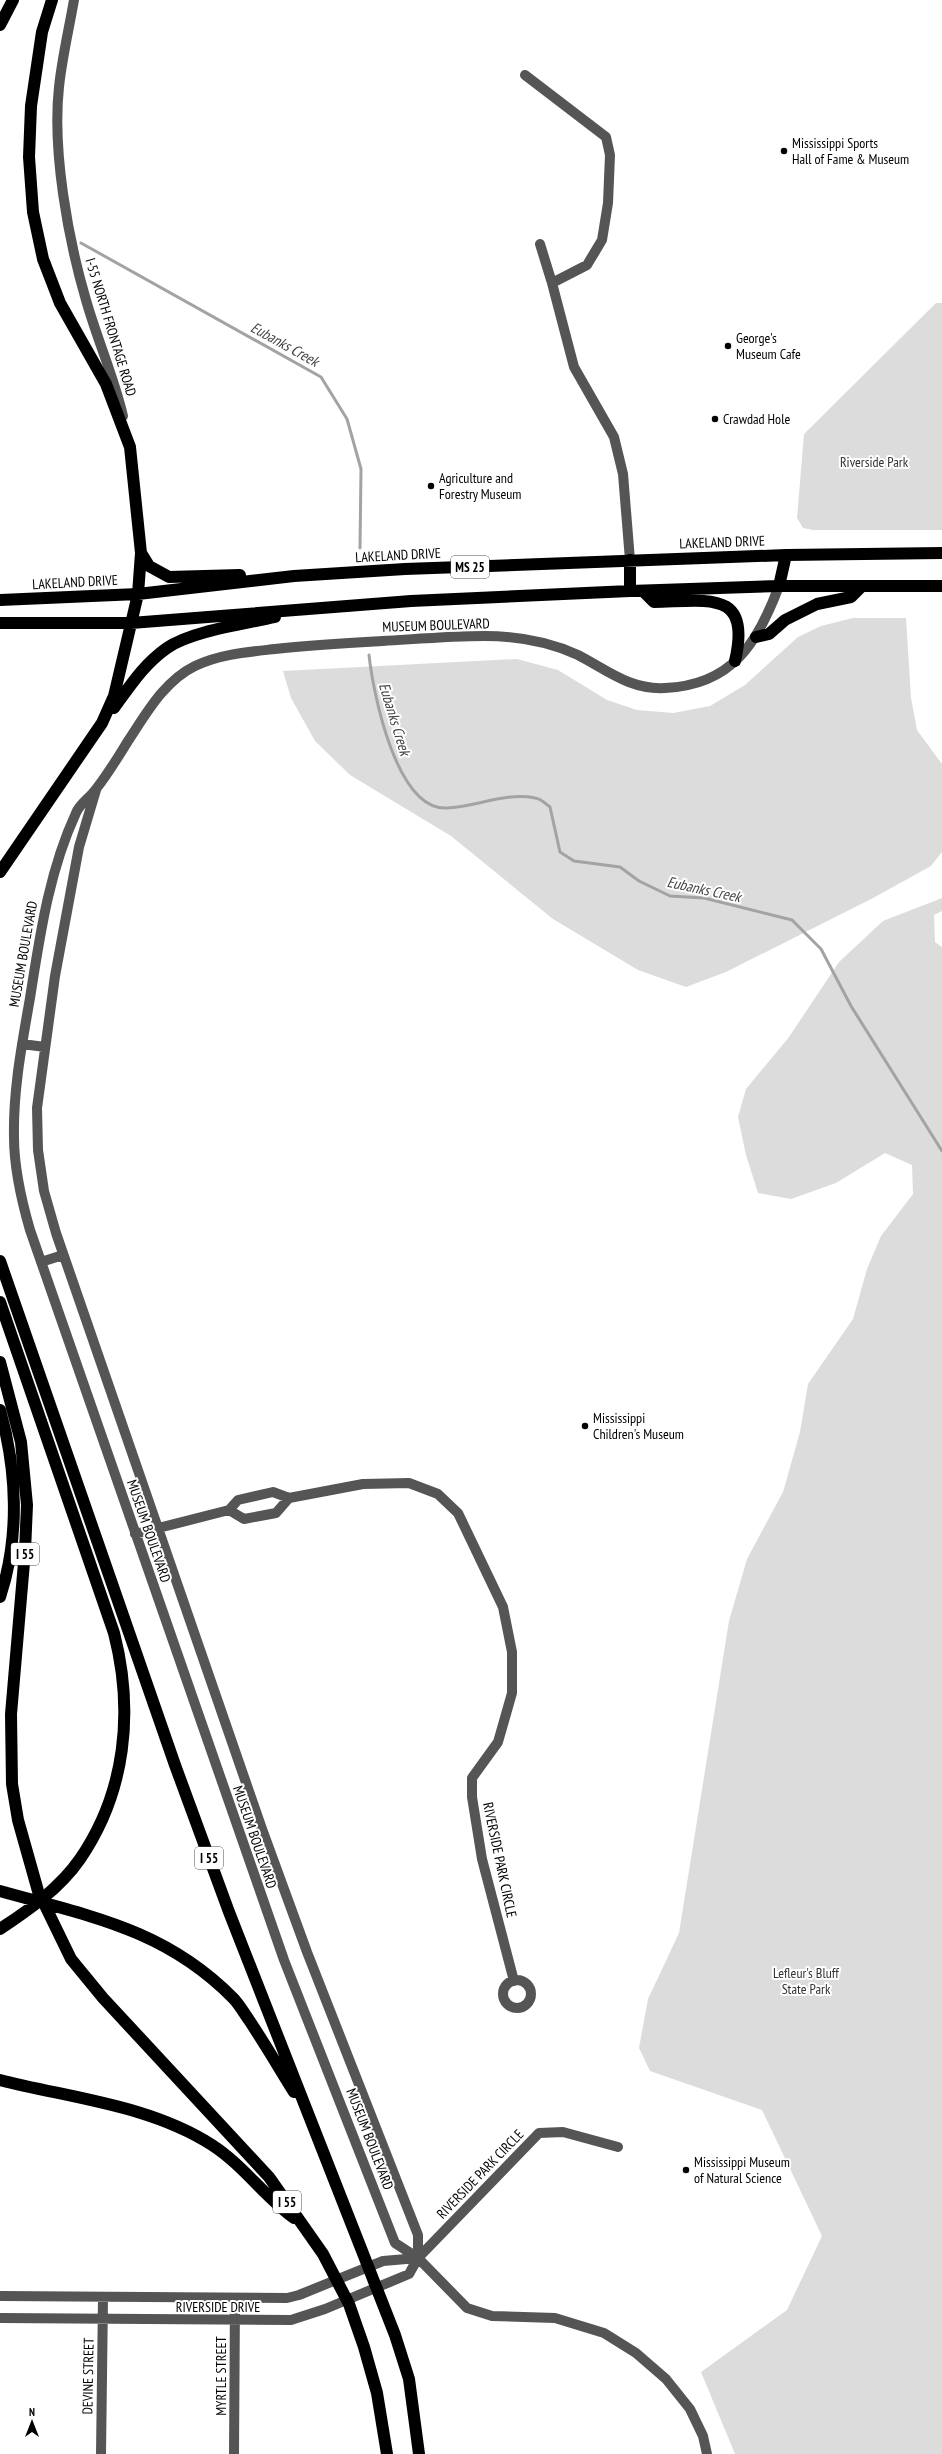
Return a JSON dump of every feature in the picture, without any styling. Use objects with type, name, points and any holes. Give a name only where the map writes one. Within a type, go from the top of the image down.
[{"type":"highway","points":[[0,25],[13,0]]},
{"type":"highway","points":[[52,0],[42,32],[31,106],[29,157],[34,212],[43,259],[60,303],[106,384],[130,447],[141,553],[138,594],[114,696],[102,723]]},
{"type":"highway","points":[[141,553],[149,566],[168,577],[267,574],[294,576]]},
{"type":"highway","name":"LAKELAND DRIVE","points":[[0,600],[138,594],[294,576],[630,560],[786,555],[942,553]]},
{"type":"highway","points":[[780,586],[786,555]]},
{"type":"highway","points":[[630,560],[630,591]]},
{"type":"highway","name":"MS 25","points":[[0,623],[131,623],[411,601],[630,591],[780,586],[942,586]]},
{"type":"highway","points":[[756,637],[769,634],[785,620],[817,604],[851,597],[862,586]]},
{"type":"highway","points":[[643,591],[654,602],[704,601],[721,603],[731,610],[740,630],[735,661]]},
{"type":"highway","points":[[0,872],[102,723],[142,670],[168,648],[209,631],[312,608]]},
{"type":"highway","name":"I 55","points":[[0,1261],[175,1765],[404,2364],[415,2414],[419,2454]]},
{"type":"highway","points":[[0,1302],[114,1633],[121,1661],[126,1718],[116,1781],[106,1809],[79,1860],[30,1909],[0,1928]]},
{"type":"highway","name":"I 55","points":[[0,1362],[21,1442],[27,1505],[25,1551],[11,1714],[10,1748],[18,1820],[38,1891],[71,1959],[103,1998],[269,2177],[323,2254],[351,2312],[377,2393],[387,2454]]},
{"type":"highway","points":[[0,1410],[14,1483],[15,1511],[10,1561],[0,1597]]},
{"type":"highway","points":[[0,1891],[118,1924],[142,1933],[177,1953],[206,1973],[234,1999],[262,2040],[311,2120]]},
{"type":"highway","points":[[0,2080],[140,2114],[182,2129],[212,2145],[240,2167],[281,2209],[304,2226]]},
{"type":"street","name":"I-55 NORTH FRONTAGE ROAD","points":[[74,0],[59,88],[61,172],[68,224],[86,300],[118,395],[130,447]]},
{"type":"street","points":[[525,75],[606,137],[610,155],[608,203],[602,240],[587,265],[552,284]]},
{"type":"street","points":[[540,244],[574,367],[614,437],[623,474],[630,560]]},
{"type":"street","name":"MUSEUM BOULEVARD","points":[[418,2258],[395,2243],[284,1960],[41,1262],[18,1187],[14,1140],[14,1098],[51,878],[78,809],[96,790],[162,692],[191,668],[215,658],[244,652],[327,644],[481,636],[518,637],[550,644],[578,655],[621,680],[641,687],[665,688],[693,684],[723,672],[747,651],[765,623],[780,586]]},
{"type":"street","name":"MUSEUM BOULEVARD","points":[[96,790],[79,847],[55,976],[37,1108],[38,1150],[44,1192],[63,1254],[157,1526],[307,1952],[418,2235],[418,2258]]},
{"type":"street","points":[[22,1044],[45,1047]]},
{"type":"street","points":[[41,1262],[63,1254]]},
{"type":"street","name":"RIVERSIDE PARK CIRCLE","points":[[135,1534],[157,1526],[229,1510],[238,1500],[273,1492],[288,1498],[363,1484],[409,1483],[438,1494],[458,1512],[503,1607],[512,1652],[512,1693],[498,1742],[472,1778],[472,1796],[482,1859],[514,1981]]},
{"type":"street","points":[[229,1510],[244,1518],[276,1512],[288,1498]]},
{"type":"street","name":"RIVERSIDE PARK CIRCLE","points":[[418,2258],[539,2134],[563,2132],[618,2147]]},
{"type":"street","points":[[418,2258],[467,2308],[492,2316],[555,2318],[604,2333],[636,2353],[666,2379],[690,2409],[703,2436],[706,2454]]},
{"type":"street","name":"RIVERSIDE DRIVE","points":[[0,2296],[103,2298],[287,2298],[299,2295],[383,2261],[418,2258]]},
{"type":"street","name":"RIVERSIDE DRIVE","points":[[0,2318],[235,2321],[291,2320],[325,2309],[392,2282],[408,2274],[418,2258]]},
{"type":"street","name":"DEVINE STREET","points":[[101,2454],[103,2298]]},
{"type":"street","name":"MYRTLE STREET","points":[[234,2454],[235,2298]]},
{"type":"green space","name":"Riverside Park","points":[[936,303],[942,303],[942,530],[813,530],[803,528],[797,518],[804,434]]},
{"type":"green space","points":[[853,618],[906,618],[911,698],[917,730],[942,764],[942,852],[931,866],[873,898],[726,972],[686,987],[638,970],[553,919],[451,836],[350,775],[315,741],[291,698],[283,671],[517,659],[558,670],[607,700],[637,710],[673,713],[710,706],[745,685],[798,637],[821,626]]},
{"type":"green space","name":"Lefleur's Bluff State Park","points":[[942,898],[942,911],[934,915],[935,942],[942,947],[942,2454],[735,2454],[701,2372],[787,2310],[822,2236],[762,2110],[650,2071],[639,2048],[648,1999],[679,1933],[729,1621],[747,1559],[783,1492],[800,1432],[808,1384],[853,1319],[867,1269],[881,1236],[913,1194],[912,1165],[885,1153],[836,1183],[791,1199],[758,1193],[746,1155],[738,1117],[746,1089],[789,1037],[839,962],[883,921]]},
{"type":"waterway","name":"Eubanks Creek","points":[[81,243],[321,377],[347,419],[361,469],[360,548]]},
{"type":"waterway","name":"Eubanks Creek","points":[[369,655],[376,695],[390,746],[401,771],[414,791],[429,804],[447,808],[502,798],[537,798],[550,807],[560,852],[574,861],[620,867],[639,881],[670,896],[704,898],[792,920],[821,949],[851,1006],[942,1151]]},
{"type":"place","name":"Mississippi Sports Hall of Fame & Museum","points":[[784,151]]},
{"type":"place","name":"George's Museum Cafe","points":[[728,346]]},
{"type":"place","name":"Crawdad Hole","points":[[715,419]]},
{"type":"place","name":"Agriculture and Forestry Museum","points":[[431,486]]},
{"type":"place","name":"Mississippi Children's Museum","points":[[585,1426]]},
{"type":"place","name":"Mississippi Museum of Natural Science","points":[[686,2170]]}]
